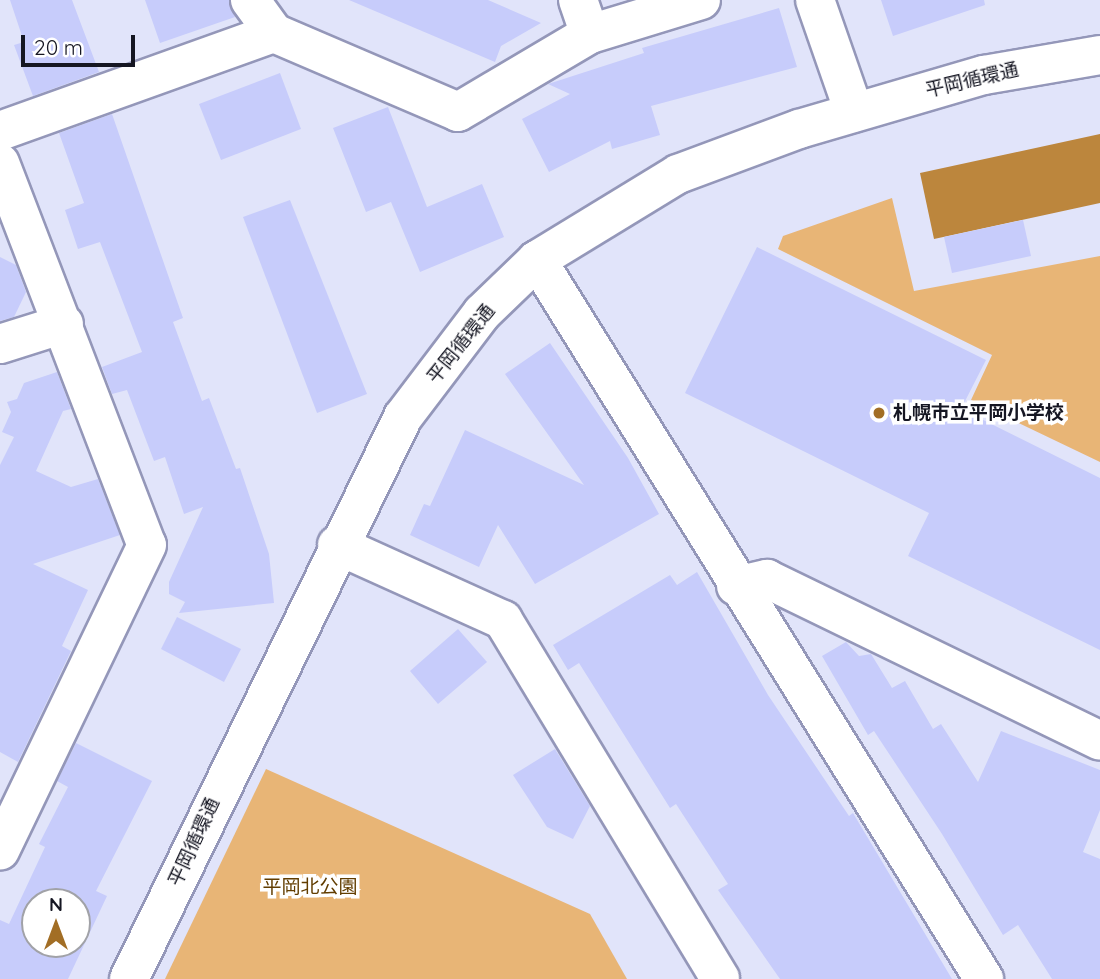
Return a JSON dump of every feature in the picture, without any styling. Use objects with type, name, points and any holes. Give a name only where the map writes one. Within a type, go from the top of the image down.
[{"type":"street","points":[[250,0],[274,33],[458,112],[584,17],[701,0]]},
{"type":"street","points":[[815,0],[855,112]]},
{"type":"street","points":[[0,131],[274,33]]},
{"type":"street","name":"平岡循環通","points":[[129,979],[337,545],[403,417],[482,313],[537,260],[678,174],[855,112],[984,75],[1100,55]]},
{"type":"street","points":[[0,163],[147,545],[0,850]]},
{"type":"street","points":[[537,260],[736,586],[984,979]]},
{"type":"street","points":[[0,344],[64,324]]},
{"type":"street","points":[[337,545],[503,620],[720,979]]},
{"type":"street","points":[[736,586],[767,579],[1100,741]]},
{"type":"green space","points":[[892,198],[914,291],[1100,256],[1100,462],[971,400],[992,355],[778,249],[783,236]]},
{"type":"green space","name":"平岡北公園","points":[[266,769],[590,914],[627,979],[165,979]]},
{"type":"shaded area","points":[[1100,134],[1100,203],[934,239],[920,173]]},
{"type":"building","points":[[10,0],[72,0],[99,72],[33,96],[14,45],[24,42]]},
{"type":"building","points":[[145,0],[229,0],[235,17],[160,43]]},
{"type":"building","points":[[349,0],[488,0],[541,23],[501,46],[495,62]]},
{"type":"building","points":[[881,0],[984,0],[985,5],[893,36]]},
{"type":"building","points":[[779,8],[797,67],[651,106],[660,135],[612,149],[610,141],[549,172],[522,119],[570,94],[548,84],[644,53],[642,48]]},
{"type":"building","points":[[280,73],[301,129],[221,160],[199,104]]},
{"type":"building","points":[[388,107],[427,207],[482,184],[504,237],[420,272],[391,202],[366,212],[333,128]]},
{"type":"building","points":[[112,114],[183,318],[173,322],[202,401],[209,398],[236,469],[240,468],[269,554],[274,603],[179,613],[185,602],[169,594],[169,582],[203,507],[184,514],[165,457],[154,461],[127,390],[112,394],[102,367],[142,352],[100,242],[78,249],[65,210],[84,203],[59,133]]},
{"type":"building","points":[[290,200],[367,394],[317,413],[243,217]]},
{"type":"building","points":[[1023,220],[1031,256],[952,273],[944,237]]},
{"type":"building","points":[[757,247],[986,360],[961,409],[1100,478],[1100,650],[908,556],[929,513],[685,393]]},
{"type":"building","points":[[0,257],[16,265],[26,292],[14,317],[0,321]]},
{"type":"building","points":[[550,343],[628,458],[659,514],[535,584],[498,525],[479,567],[410,535],[424,504],[430,506],[465,430],[584,485],[505,374]]},
{"type":"building","points":[[57,372],[71,409],[63,411],[36,471],[71,487],[98,479],[120,535],[33,564],[88,590],[62,646],[71,651],[18,762],[0,752],[0,465],[14,437],[2,432],[11,412],[7,402],[17,399],[24,383]]},
{"type":"building","points":[[697,572],[768,695],[849,816],[853,813],[952,979],[780,979],[718,890],[728,884],[676,804],[670,808],[579,663],[568,670],[553,645],[670,575],[677,585]]},
{"type":"building","points":[[177,617],[241,649],[224,682],[161,649]]},
{"type":"building","points":[[458,629],[487,662],[438,704],[410,671]]},
{"type":"building","points":[[846,642],[859,656],[871,654],[892,688],[905,681],[933,729],[941,724],[978,782],[1001,731],[1100,770],[1100,810],[1083,852],[1100,859],[1100,979],[1052,979],[1018,925],[1003,935],[942,834],[874,731],[868,735],[822,656]]},
{"type":"building","points":[[76,743],[152,781],[96,891],[107,896],[91,930],[91,888],[26,888],[45,847],[39,844],[68,787],[57,781]]},
{"type":"building","points":[[555,749],[590,806],[573,839],[547,827],[513,775]]},
{"type":"building","points":[[21,898],[21,958],[78,958],[68,979],[0,979],[0,920],[9,924]]},
{"type":"place","name":"札幌市立平岡小学校","points":[[879,413]]}]
